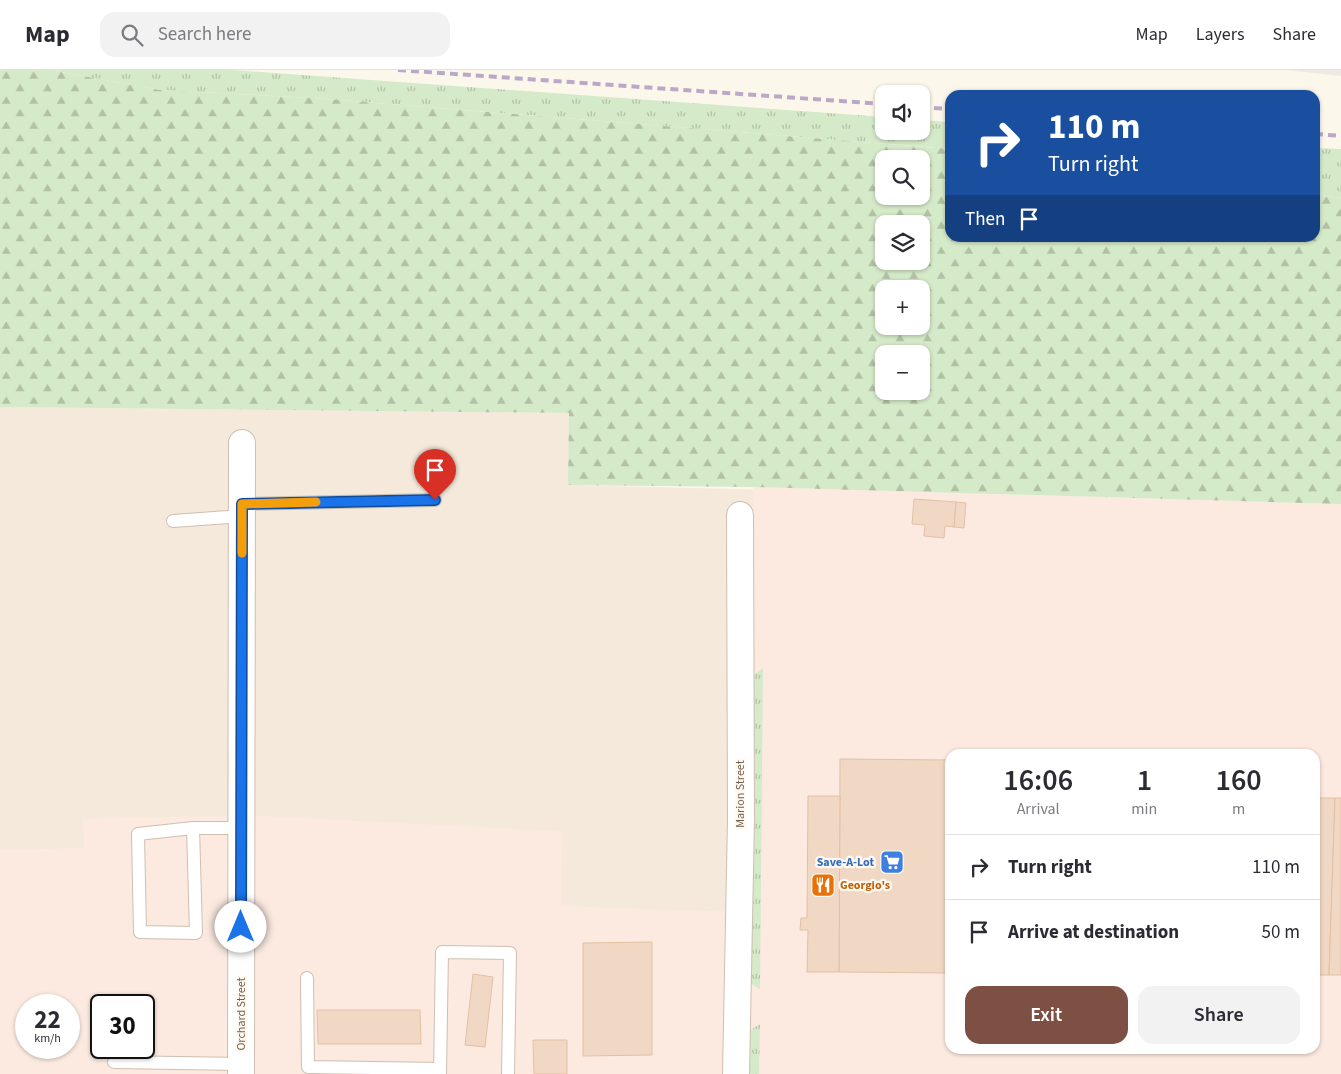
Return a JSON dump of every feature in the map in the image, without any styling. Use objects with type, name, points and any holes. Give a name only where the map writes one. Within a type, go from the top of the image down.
[{"type":"street","name":"Orchard Street","points":[[242,443],[242,1069]]},
{"type":"street","name":"Marion Street","points":[[736,1074],[741,818],[740,515]]},
{"type":"lane","points":[[173,522],[242,510],[435,500]]},
{"type":"lane","points":[[193,828],[196,933],[140,932],[138,834],[193,828],[241,828]]},
{"type":"lane","points":[[307,978],[307,1071],[440,1071],[442,952],[510,953],[508,1074]]},
{"type":"lane","points":[[114,1062],[242,1069]]},
{"type":"shaded area","points":[[1286,70],[1341,70],[1341,76]]},
{"type":"shaded area","points":[[0,407],[569,413],[569,485],[1341,504],[1341,1074],[0,1074]]},
{"type":"shaded area","points":[[753,487],[1341,504],[1341,1074],[749,1074],[750,678]]},
{"type":"shaded area","points":[[241,815],[562,831],[561,906],[739,912],[737,1074],[0,1074],[0,850],[84,848],[83,819]]},
{"type":"green space","points":[[0,70],[50,70],[160,90],[314,98],[945,149],[945,242],[1320,242],[1320,195],[1341,198],[1341,504],[753,487],[568,485],[569,413],[0,407]]},
{"type":"green space","points":[[50,70],[233,70],[875,116],[875,140],[930,140],[930,121],[945,122],[945,149],[314,98],[160,90]]},
{"type":"green space","points":[[1320,148],[1341,149],[1341,198],[1320,195]]},
{"type":"green space","points":[[763,668],[760,989],[750,983],[750,678]]},
{"type":"green space","points":[[760,1024],[759,1074],[749,1074],[750,1030]]},
{"type":"building","points":[[914,499],[956,502],[954,527],[945,526],[944,538],[924,536],[925,525],[912,524]]},
{"type":"building","points":[[956,502],[966,503],[964,528],[954,527]]},
{"type":"building","points":[[840,759],[945,760],[945,973],[839,972]]},
{"type":"building","points":[[808,796],[840,796],[839,972],[807,972],[808,930],[800,930],[801,918],[807,918]]},
{"type":"building","points":[[1320,798],[1335,798],[1329,975],[1320,975]]},
{"type":"building","points":[[1335,798],[1341,798],[1341,975],[1329,975]]},
{"type":"building","points":[[652,942],[652,1055],[583,1056],[583,943]]},
{"type":"building","points":[[473,974],[493,977],[485,1047],[465,1045]]},
{"type":"building","points":[[317,1010],[420,1010],[421,1044],[318,1044]]},
{"type":"building","points":[[533,1040],[567,1040],[567,1074],[534,1074]]},
{"type":"railway","points":[[398,70],[875,103]]},
{"type":"railway","points":[[930,108],[945,109]]},
{"type":"railway","points":[[1320,134],[1341,136]]},
{"type":"slow traffic","points":[[242,553],[242,504],[316,502]]},
{"type":"place","name":"Save-A-Lot","points":[[892,862]]},
{"type":"place","name":"Georgio's","points":[[823,885]]},
{"type":"route","points":[[241,927],[242,504],[435,500]]}]
